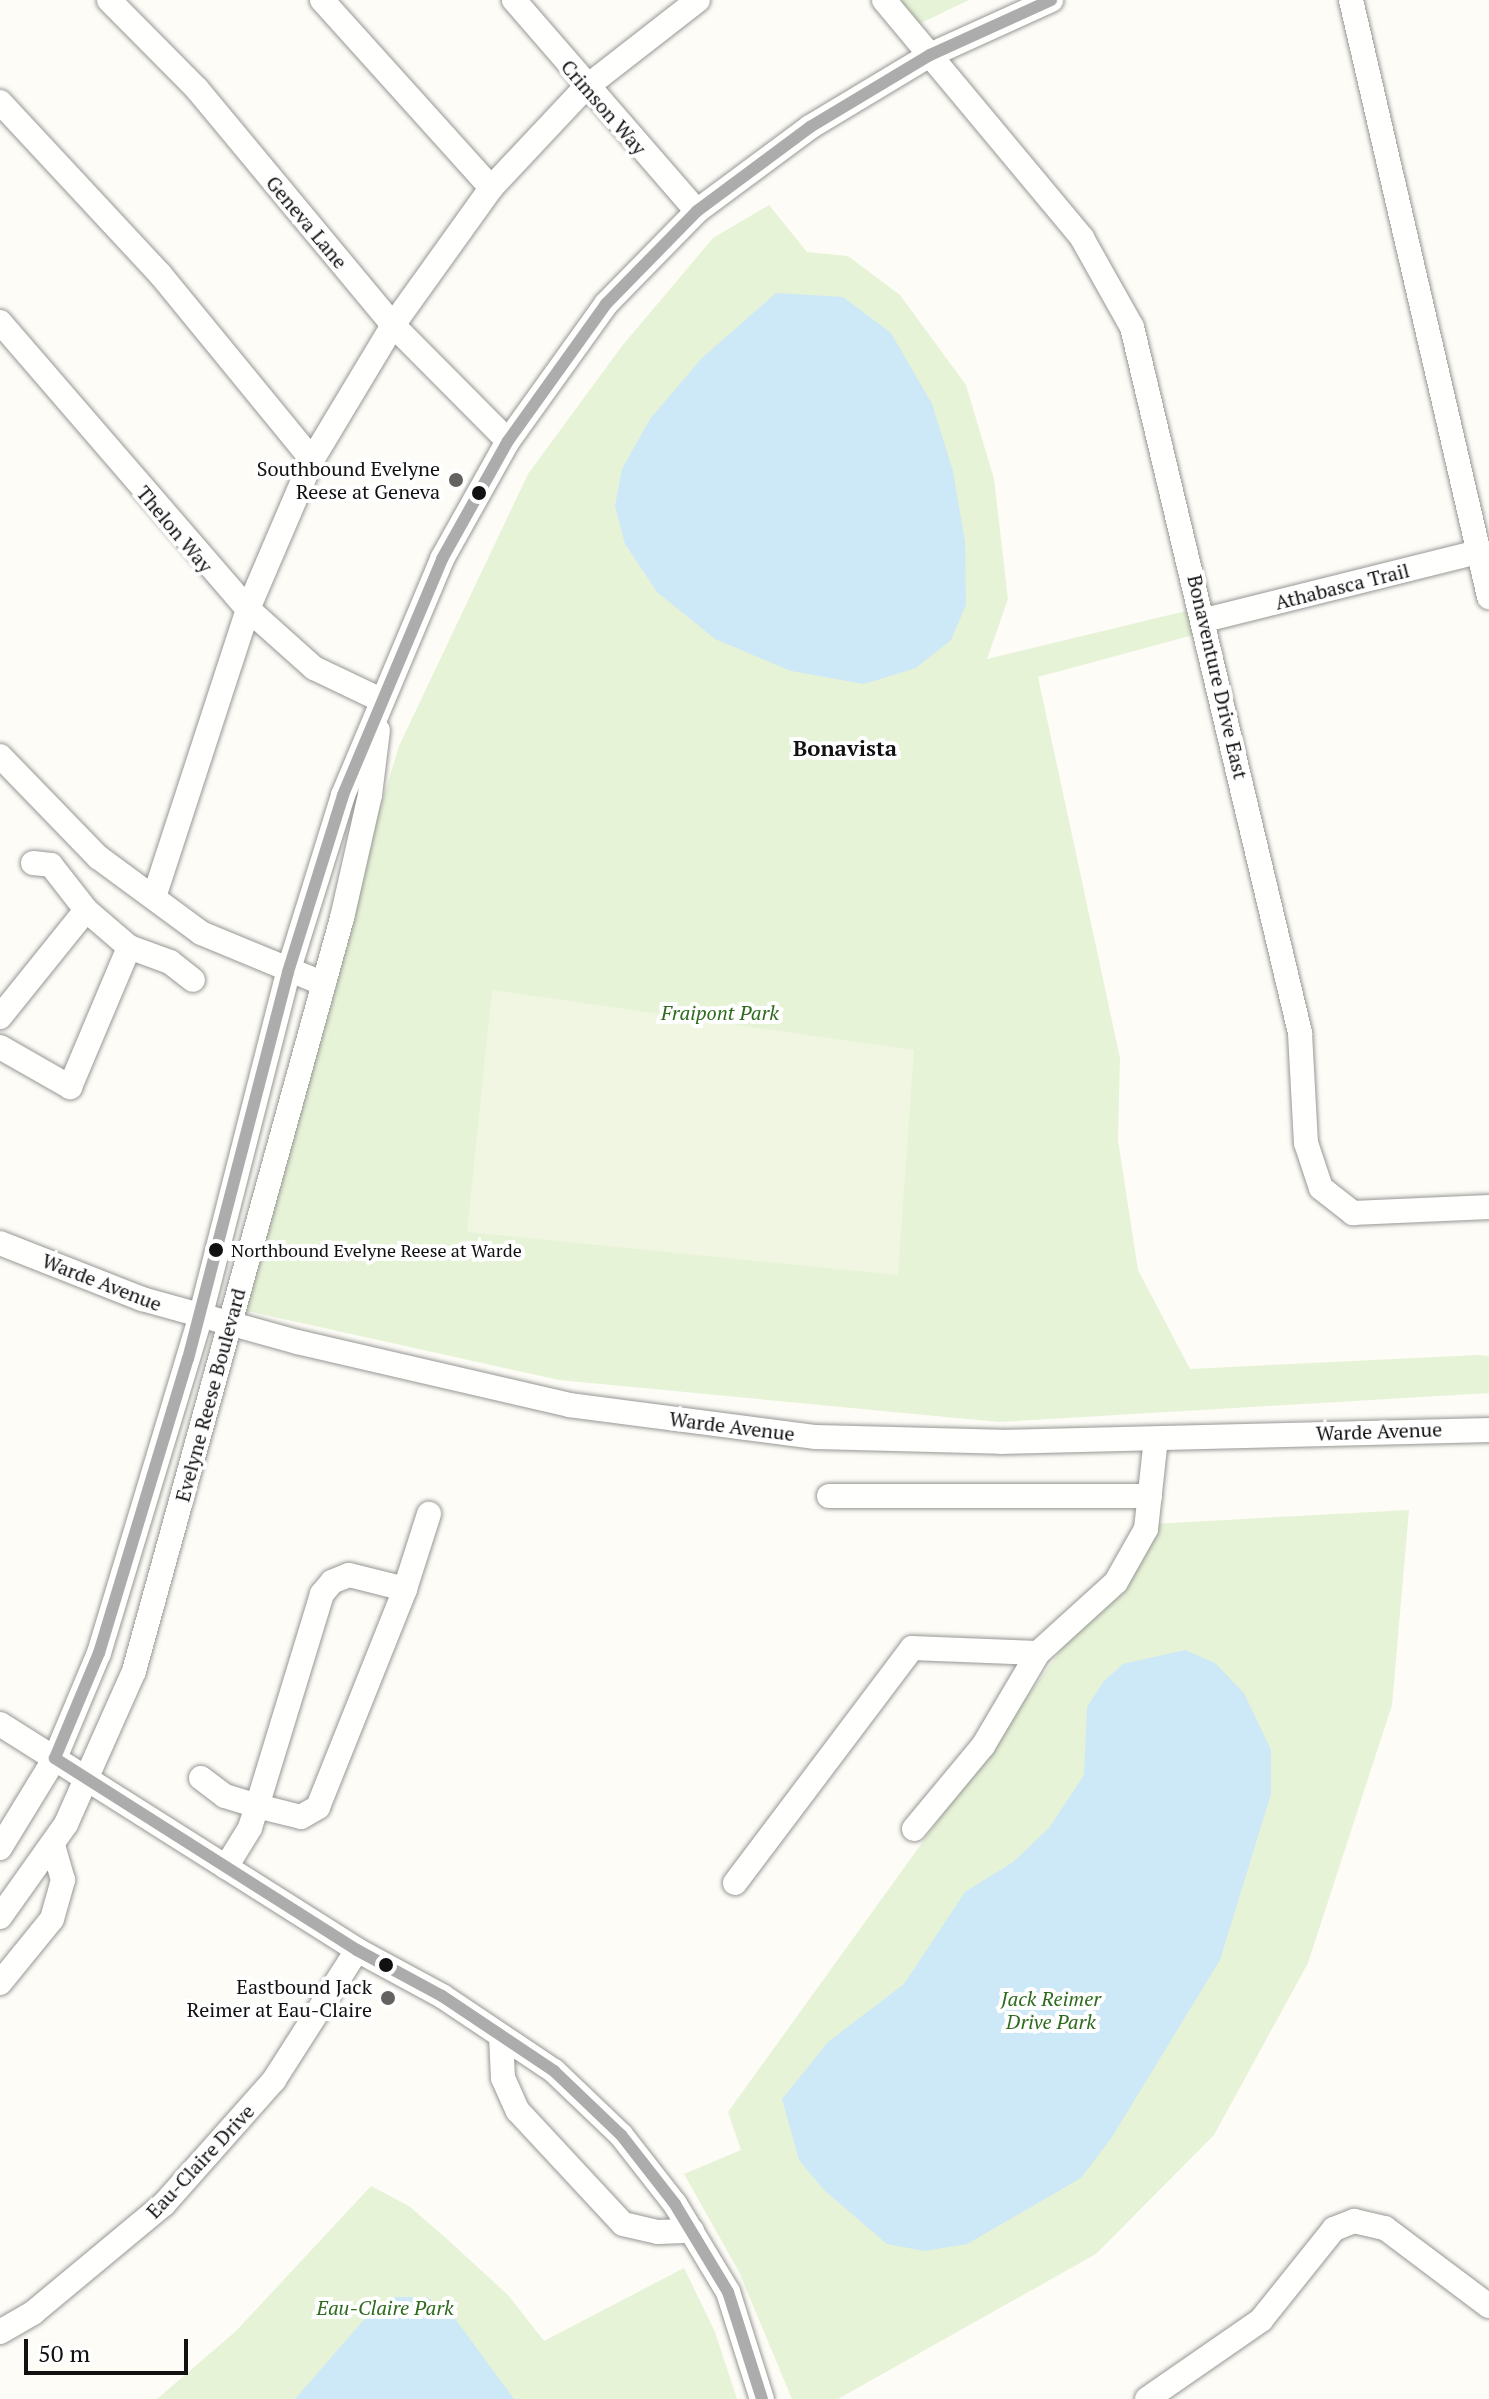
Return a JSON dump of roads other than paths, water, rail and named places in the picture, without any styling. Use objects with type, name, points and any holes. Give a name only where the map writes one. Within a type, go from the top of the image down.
[{"type":"street","name":"Geneva Lane","points":[[109,0],[197,89],[393,325],[508,441]]},
{"type":"street","points":[[322,0],[491,188]]},
{"type":"street","name":"Crimson Way","points":[[514,0],[585,88],[697,211]]},
{"type":"street","points":[[154,897],[248,609],[312,460],[393,325],[491,188],[585,88],[698,0]]},
{"type":"street","name":"Bonaventure Drive East","points":[[884,0],[1082,238],[1132,327],[1205,620],[1300,1033],[1306,1143],[1321,1188],[1353,1213],[1489,1207]]},
{"type":"street","name":"Evelyne Reese Boulevard","points":[[0,1848],[55,1758],[99,1653],[200,1318],[288,972],[343,795],[442,559],[508,441],[606,304],[697,211],[810,127],[930,55],[1051,0]]},
{"type":"street","points":[[1351,0],[1489,597]]},
{"type":"street","points":[[0,102],[160,274],[312,460]]},
{"type":"street","name":"Thelon Way","points":[[0,322],[248,609],[314,668],[381,700]]},
{"type":"street","name":"Athabasca Trail","points":[[1205,620],[1478,552]]},
{"type":"street","name":"Evelyne Reese Boulevard","points":[[0,1917],[53,1844],[87,1778],[134,1671],[324,984],[370,795],[381,700]]},
{"type":"street","points":[[0,756],[98,857],[201,933],[288,972],[324,984]]},
{"type":"street","points":[[33,863],[51,865],[86,910],[129,947],[170,962],[193,980]]},
{"type":"street","points":[[0,1017],[86,910]]},
{"type":"street","points":[[0,1047],[70,1087],[129,947]]},
{"type":"street","name":"Warde Avenue","points":[[0,1243],[200,1318],[228,1325],[569,1405],[816,1437],[1001,1442],[1489,1430]]},
{"type":"street","points":[[914,1829],[983,1746],[1038,1653],[1116,1582],[1146,1529],[1156,1439]]},
{"type":"street","points":[[829,1496],[1150,1496]]},
{"type":"street","points":[[201,1778],[225,1796],[301,1817],[318,1807],[405,1589],[429,1514]]},
{"type":"street","points":[[226,1867],[257,1806],[322,1594],[332,1582],[349,1575],[405,1589]]},
{"type":"street","points":[[735,1883],[912,1648],[1038,1653]]},
{"type":"street","points":[[0,1724],[357,1950],[442,1996],[554,2071],[621,2135],[692,2231],[728,2292],[762,2399]]},
{"type":"street","points":[[0,1983],[52,1919],[63,1880],[53,1844]]},
{"type":"street","name":"Eau-Claire Drive","points":[[0,2332],[34,2312],[164,2204],[274,2080],[357,1950]]},
{"type":"street","points":[[501,2036],[503,2078],[518,2111],[623,2224],[658,2232],[692,2231]]},
{"type":"street","points":[[1147,2399],[1261,2320],[1334,2229],[1354,2221],[1385,2228],[1489,2306]]},
{"type":"water","points":[[776,293],[843,297],[891,333],[932,404],[953,471],[965,542],[966,605],[951,640],[916,668],[864,684],[791,671],[715,639],[657,592],[625,544],[615,506],[622,469],[650,419],[701,359]]},
{"type":"water","points":[[1185,1650],[1215,1663],[1244,1693],[1271,1750],[1271,1794],[1220,1960],[1112,2137],[1081,2178],[967,2244],[924,2251],[887,2244],[824,2190],[799,2160],[782,2099],[828,2042],[904,1984],[965,1892],[1013,1862],[1049,1828],[1084,1775],[1087,1707],[1104,1681],[1123,1664]]},
{"type":"water","points":[[395,2297],[427,2297],[456,2320],[514,2399],[295,2399],[362,2322]]},
{"type":"place","name":"Southbound Evelyne Reese at Geneva","points":[[456,480]]},
{"type":"place","name":"Northbound Evelyne Reese at Warde","points":[[216,1250]]},
{"type":"place","name":"Eastbound Jack Reimer at Eau-Claire","points":[[388,1998]]},
{"type":"district","name":"Bonavista","points":[[845,748]]},
{"type":"park label","name":"Fraipont Park","points":[[720,1012]]},
{"type":"park label","name":"Jack Reimer Drive Park","points":[[1051,2010]]},
{"type":"park label","name":"Eau-Claire Park","points":[[385,2307]]}]
